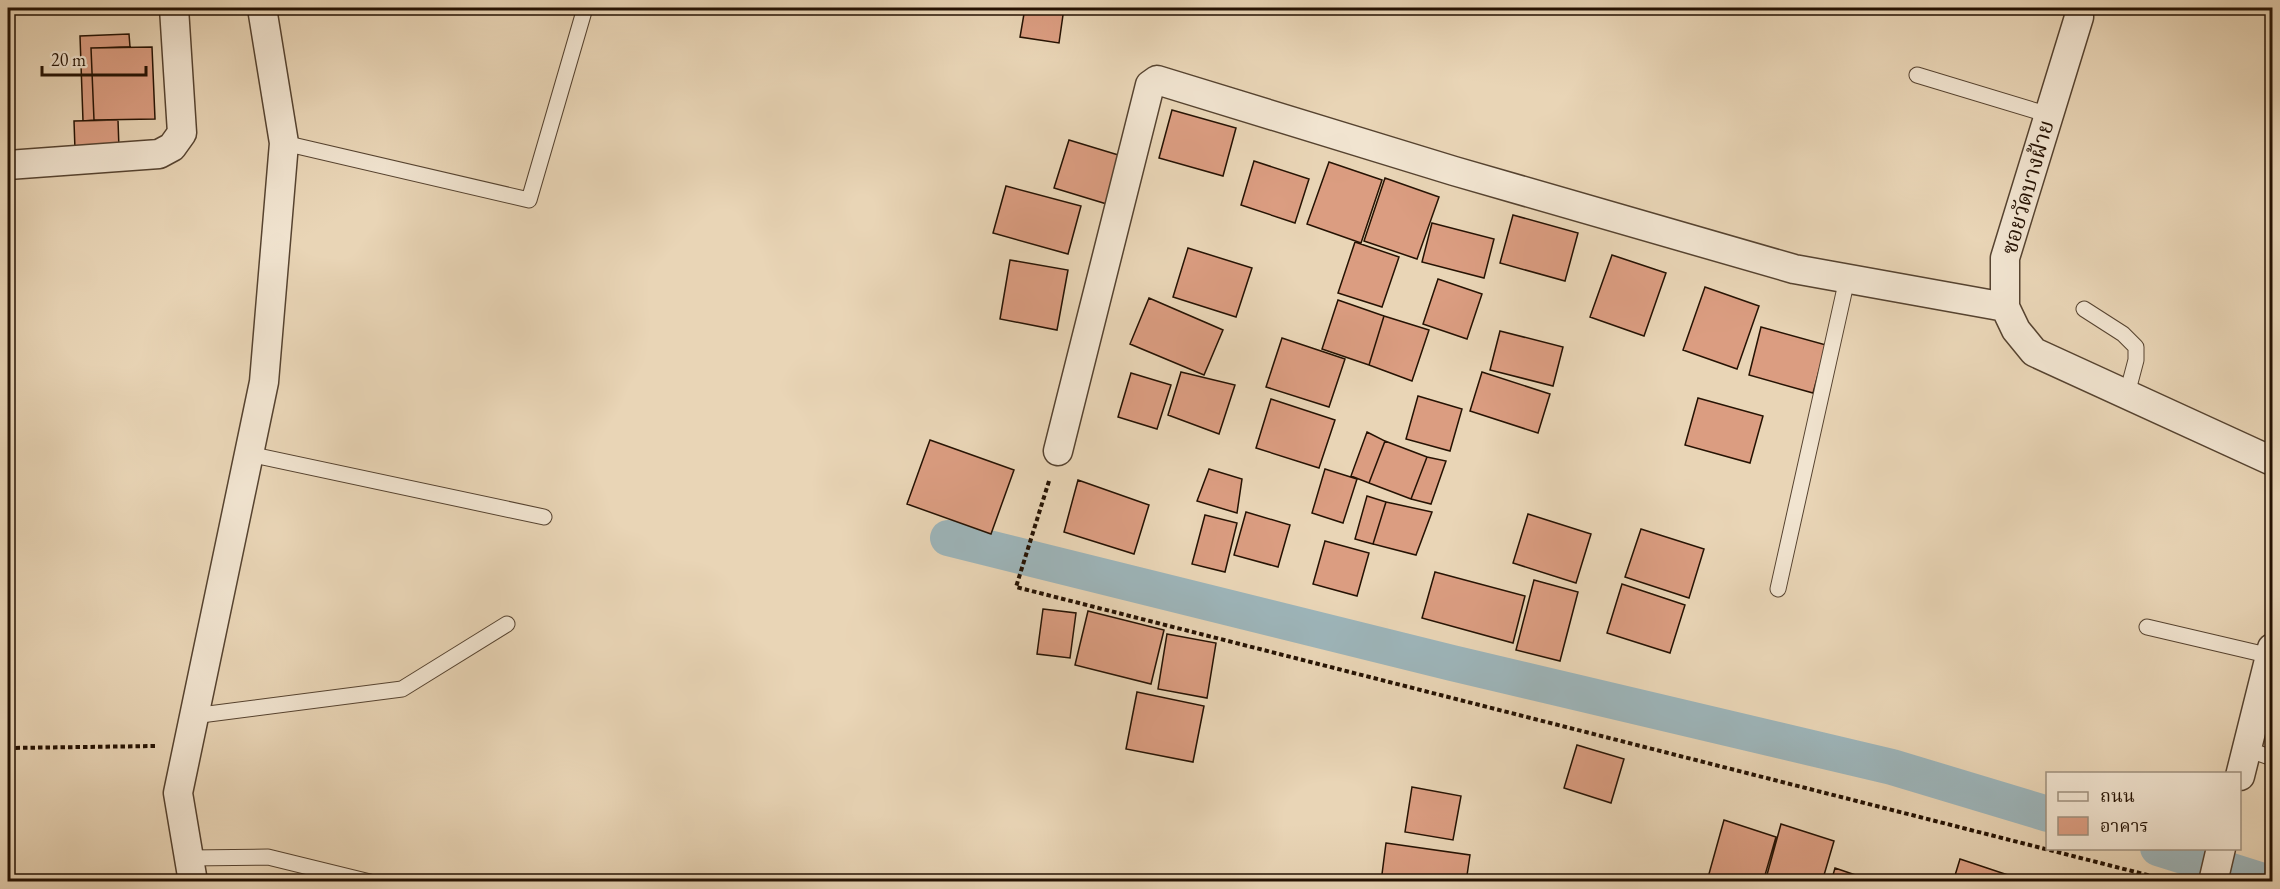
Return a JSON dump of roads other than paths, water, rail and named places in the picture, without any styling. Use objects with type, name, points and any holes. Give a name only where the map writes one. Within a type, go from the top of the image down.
[{"type":"street","points":[[8,165],[159,154],[172,147],[182,132],[174,8]]},
{"type":"street","points":[[191,870],[178,794],[264,382],[284,143],[262,8]]},
{"type":"street","name":"ซอยวัดบางฝ้าย","points":[[2078,8],[2079,17],[2005,258],[2005,307],[2016,330],[2034,352],[2272,461]]},
{"type":"street","points":[[1058,451],[1150,85],[1154,80],[1177,84],[1454,171],[1783,266],[2005,307]]},
{"type":"street","points":[[2241,775],[2260,753],[2272,652]]},
{"type":"street","points":[[2213,882],[2221,850]]},
{"type":"lane","points":[[284,143],[529,200],[585,8]]},
{"type":"lane","points":[[1917,75],[2049,115]]},
{"type":"lane","points":[[1778,589],[1847,279]]},
{"type":"lane","points":[[2084,309],[2123,334],[2136,346],[2136,360],[2127,394]]},
{"type":"lane","points":[[249,454],[543,517]]},
{"type":"lane","points":[[193,716],[402,689],[507,624]]},
{"type":"lane","points":[[2147,627],[2272,652]]},
{"type":"lane","points":[[191,870],[268,857],[370,882]]},
{"type":"waterway","points":[[948,538],[1452,663],[1892,767],[2046,813]]},
{"type":"waterway","points":[[2164,850],[2266,882]]}]
